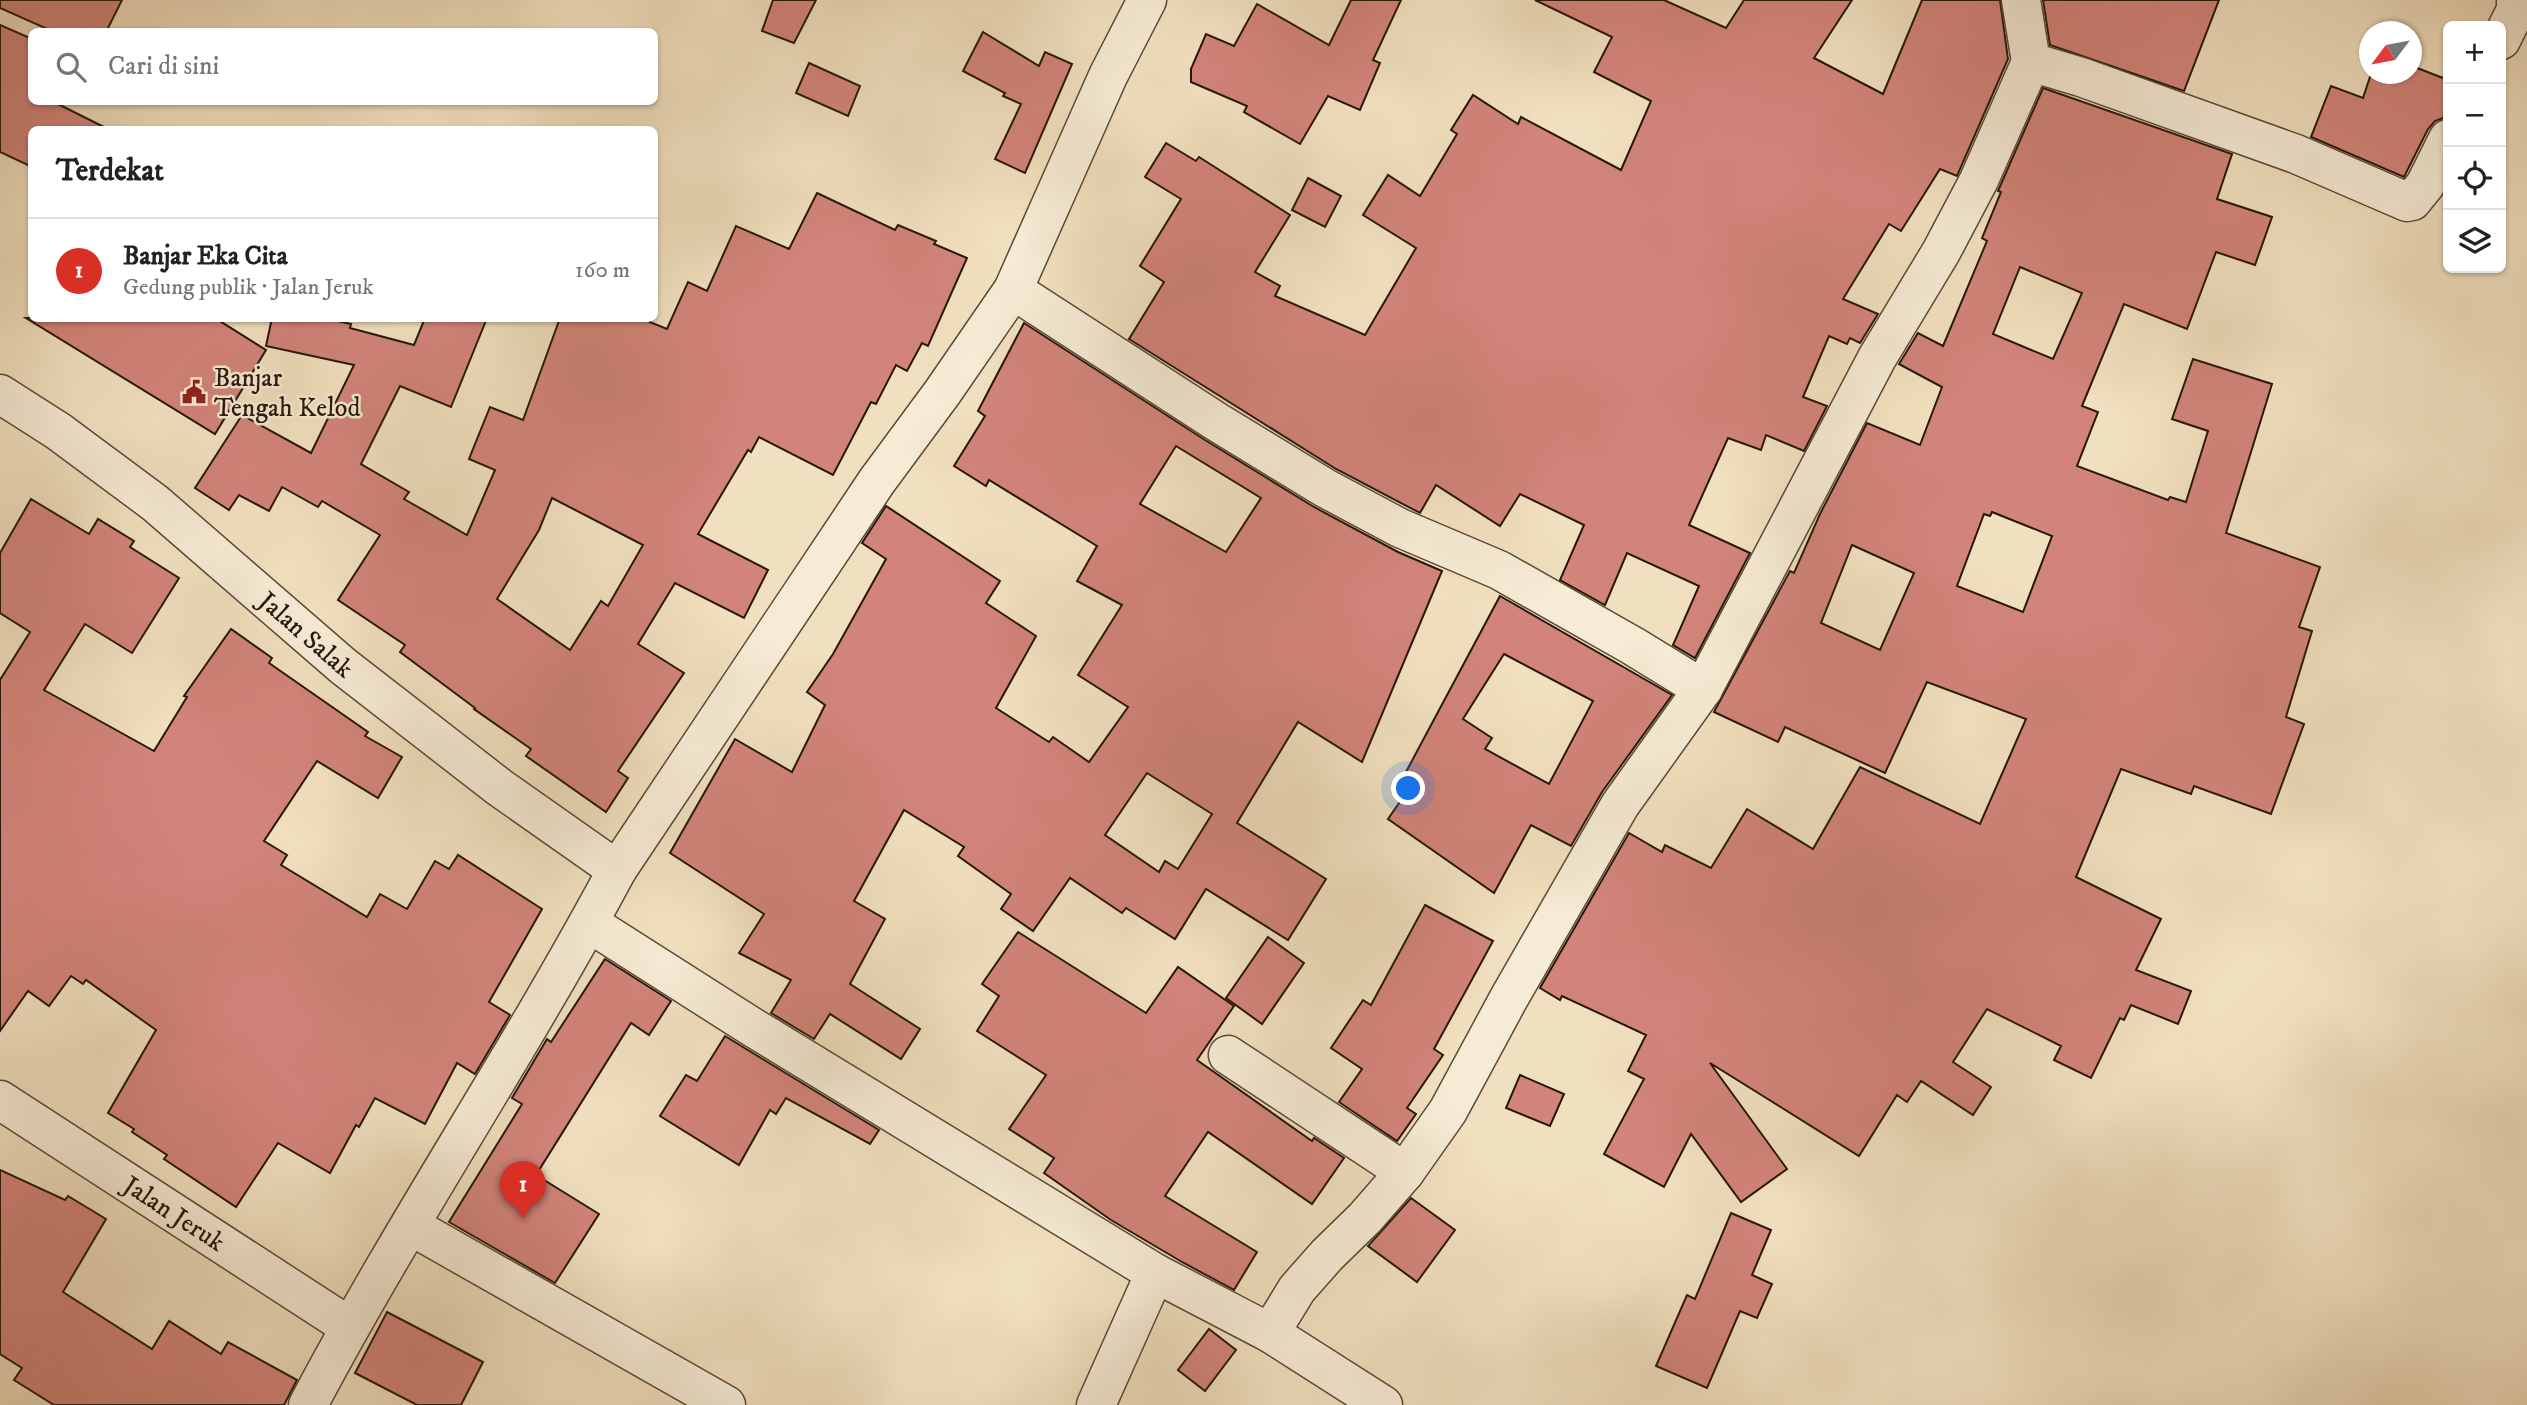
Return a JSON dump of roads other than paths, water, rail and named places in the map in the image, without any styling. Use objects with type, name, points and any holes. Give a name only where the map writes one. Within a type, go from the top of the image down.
[{"type":"street","points":[[308,1405],[349,1327],[589,923],[617,870],[877,481],[942,393],[1013,289],[1108,76],[1147,0]]},
{"type":"street","points":[[1270,1333],[1297,1289],[1405,1172],[1448,1111],[1522,975],[1620,805],[1703,689],[1877,358],[1941,252],[1973,192],[2021,88],[2031,62],[2021,0]]},
{"type":"street","points":[[2506,30],[2516,10],[2516,0]]},
{"type":"street","points":[[2031,62],[2081,76],[2296,154],[2407,202],[2412,201],[2425,185],[2444,147]]},
{"type":"street","points":[[1013,289],[1217,422],[1325,488],[1400,528],[1499,570],[1622,639],[1703,689]]},
{"type":"street","name":"Jalan Salak","points":[[0,394],[58,431],[155,503],[343,666],[499,787],[617,870]]},
{"type":"street","points":[[589,923],[760,1032],[1155,1273],[1270,1333],[1383,1405]]},
{"type":"street","points":[[1228,1055],[1405,1172]]},
{"type":"street","name":"Jalan Jeruk","points":[[0,1100],[349,1327]]},
{"type":"street","points":[[411,1226],[726,1405]]},
{"type":"street","points":[[1096,1405],[1155,1273]]},
{"type":"place","name":"Banjar Tengah Kelod","points":[[194,392]]},
{"type":"place","name":"Banjar Eka Cita","points":[[523,1219]]}]
